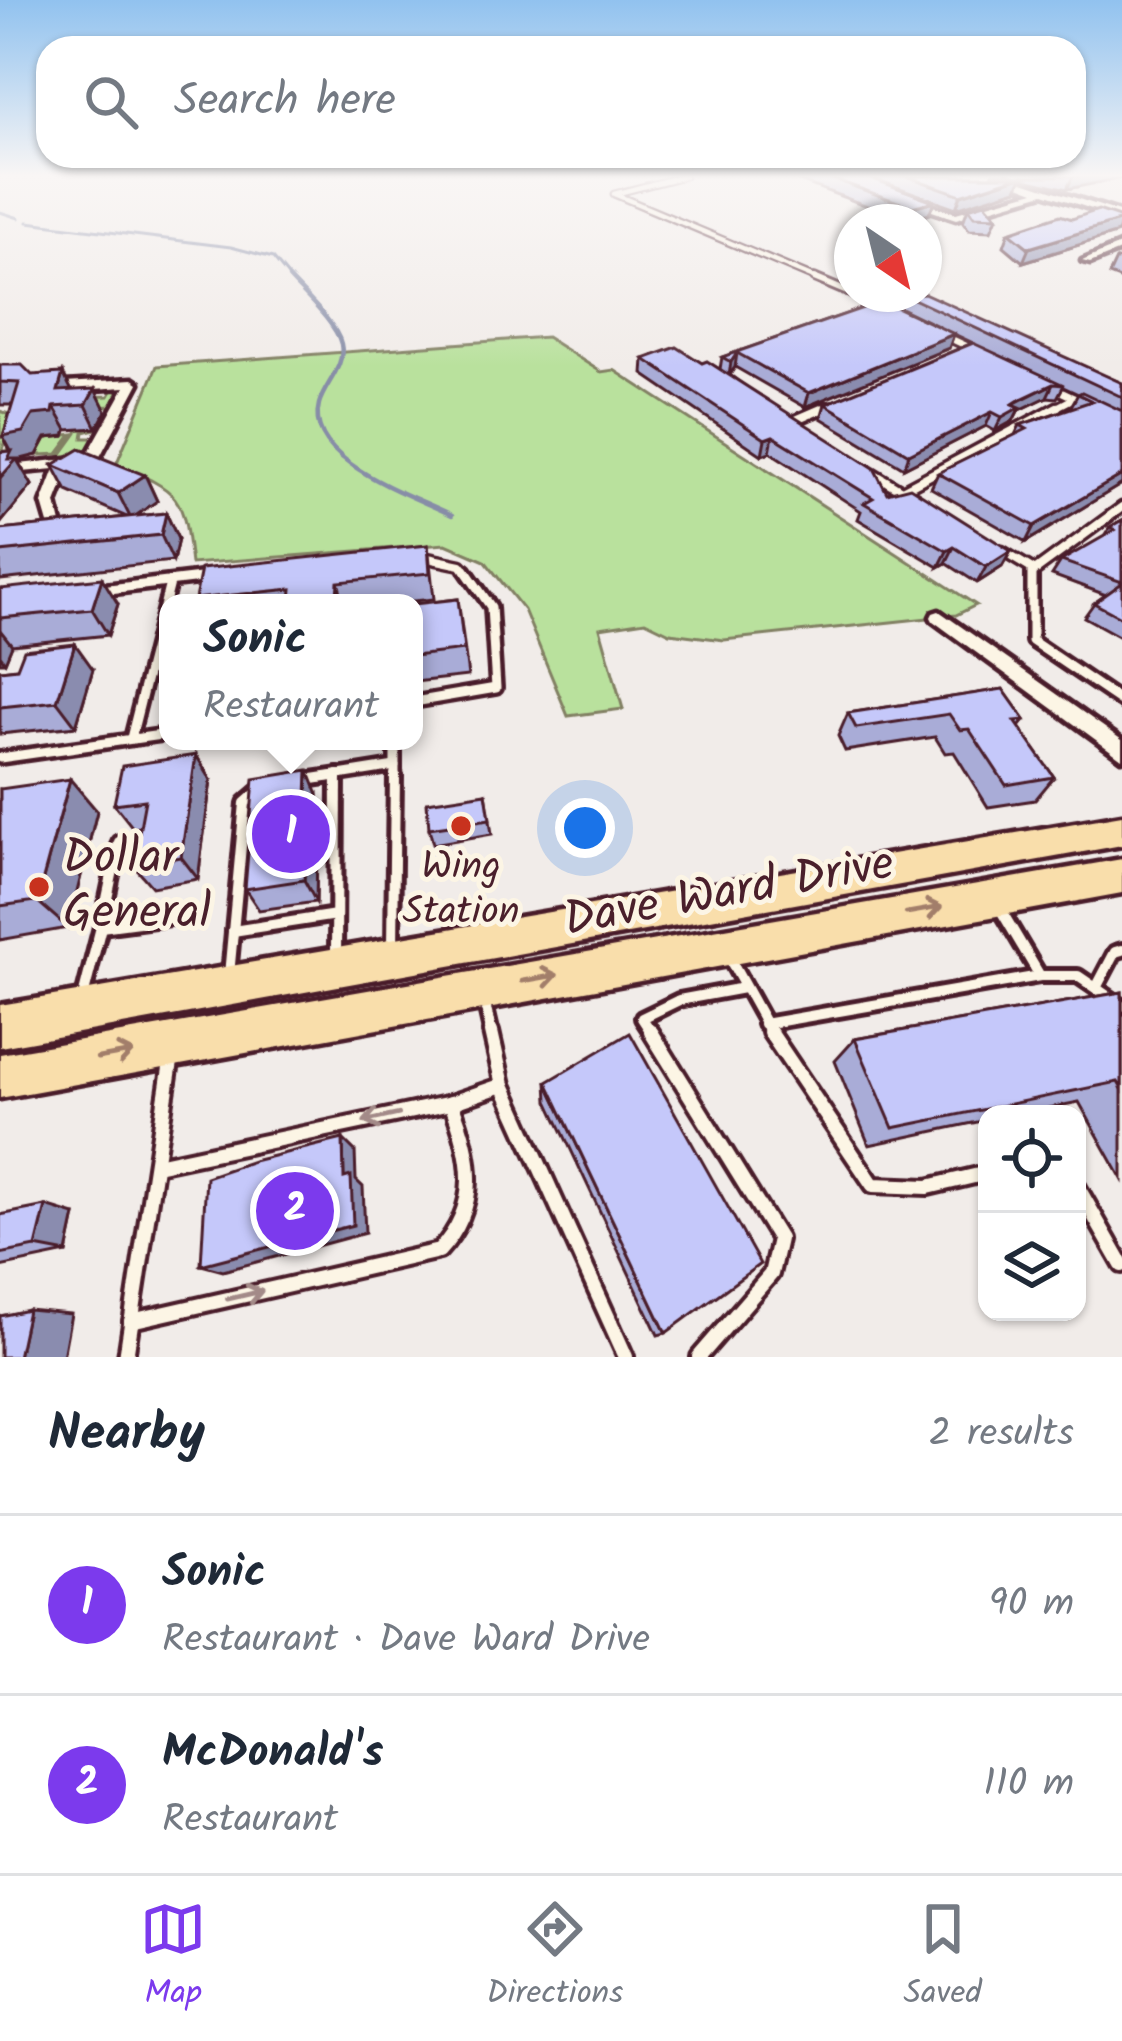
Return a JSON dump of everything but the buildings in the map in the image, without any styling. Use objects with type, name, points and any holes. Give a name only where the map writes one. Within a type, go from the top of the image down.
[{"type":"main road","name":"Dave Ward Drive","points":[[0,1026],[1122,830]]},
{"type":"main road","name":"Dave Ward Drive","points":[[0,1076],[1122,876]]},
{"type":"street","points":[[1087,261],[1122,247]]},
{"type":"street","points":[[0,470],[91,461],[133,383],[44,388]]},
{"type":"street","points":[[54,524],[50,503],[64,464]]},
{"type":"street","points":[[939,617],[1122,751]]},
{"type":"lane","points":[[722,239],[834,286]]},
{"type":"lane","points":[[934,330],[991,358]]},
{"type":"lane","points":[[950,356],[970,347]]},
{"type":"lane","points":[[1033,378],[1090,405]]},
{"type":"lane","points":[[789,423],[849,398]]},
{"type":"lane","points":[[902,490],[1074,398]]},
{"type":"lane","points":[[770,411],[808,434]]},
{"type":"lane","points":[[864,468],[920,501]]},
{"type":"lane","points":[[1033,569],[1122,506]]},
{"type":"lane","points":[[995,546],[1033,569]]},
{"type":"lane","points":[[413,555],[461,565],[491,607],[496,688],[423,701]]},
{"type":"lane","points":[[1033,569],[1032,641],[1122,702]]},
{"type":"lane","points":[[85,592],[217,576]]},
{"type":"lane","points":[[167,594],[170,583]]},
{"type":"lane","points":[[130,738],[159,626]]},
{"type":"lane","points":[[0,758],[159,735]]},
{"type":"lane","points":[[393,958],[395,750]]},
{"type":"lane","points":[[290,783],[395,766]]},
{"type":"lane","points":[[335,968],[337,775]]},
{"type":"lane","points":[[228,986],[245,803],[266,786]]},
{"type":"lane","points":[[79,1012],[119,842]]},
{"type":"lane","points":[[993,898],[1040,976]]},
{"type":"lane","points":[[233,931],[336,915]]},
{"type":"lane","points":[[101,927],[184,916]]},
{"type":"lane","points":[[723,946],[764,1024],[873,1185],[928,1187],[978,1175]]},
{"type":"lane","points":[[1096,988],[1115,952],[1122,950]]},
{"type":"lane","points":[[764,1024],[1040,976],[1078,976],[1122,1006]]},
{"type":"lane","points":[[481,988],[503,1085],[626,1357]]},
{"type":"lane","points":[[699,1357],[771,1274],[779,1239],[642,1018],[680,1000],[744,988]]},
{"type":"lane","points":[[126,1357],[174,1044]]},
{"type":"lane","points":[[156,1165],[451,1103],[503,1085]]},
{"type":"lane","points":[[131,1322],[439,1251],[460,1233],[471,1196],[469,1160],[451,1103]]},
{"type":"lane","points":[[1086,1202],[1122,1265]]},
{"type":"green space","points":[[546,337],[601,372],[614,370],[976,605],[956,615],[724,640],[670,633],[645,621],[600,628],[623,709],[568,716],[524,610],[485,561],[446,544],[191,564],[185,523],[175,498],[154,482],[116,465],[157,366]]},
{"type":"green space","points":[[113,389],[119,392],[112,406],[98,407],[83,428],[100,428],[84,432],[83,438],[95,438],[82,460],[56,462],[77,433],[82,406],[22,442],[73,434],[58,454],[6,457],[13,432],[9,432],[0,458],[0,411],[18,417],[81,397],[109,396]]},
{"type":"waterway","points":[[169,239],[273,258],[292,281]]},
{"type":"waterway","points":[[289,278],[326,318],[341,344],[340,360],[319,404],[319,424],[328,443],[365,473],[452,515]]},
{"type":"place","name":"Wing Station","points":[[461,826]]},
{"type":"place","name":"Sonic","points":[[291,834]]},
{"type":"place","name":"Dollar General","points":[[39,887]]},
{"type":"place","name":"McDonald's","points":[[295,1211]]}]
